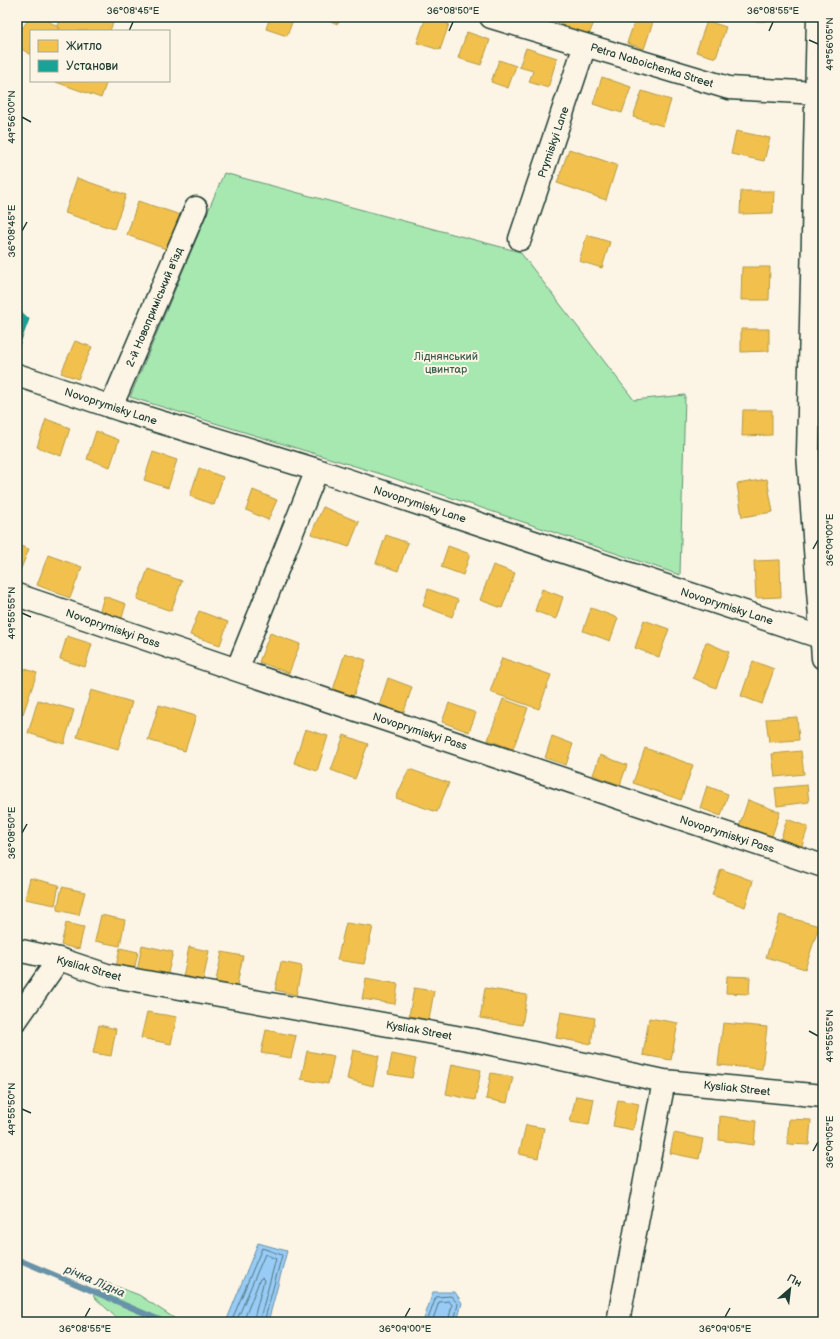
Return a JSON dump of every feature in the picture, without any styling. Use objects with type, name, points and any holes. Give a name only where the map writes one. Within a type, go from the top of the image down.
[{"type":"street","name":"Petra Naboichenka Street","points":[[491,17],[729,88],[817,93]]},
{"type":"street","points":[[818,17],[817,93],[819,142],[816,453],[822,645]]},
{"type":"street","name":"Prymiskyi Lane","points":[[520,239],[585,45]]},
{"type":"street","name":"2-й Новоприміський в'їзд","points":[[111,407],[196,208]]},
{"type":"street","name":"Novoprymisky Lane","points":[[17,375],[111,407],[317,470],[822,645]]},
{"type":"street","points":[[237,670],[317,470]]},
{"type":"street","name":"Novoprymiskyi Pass","points":[[17,595],[823,866]]},
{"type":"street","name":"Kysliak Street","points":[[17,950],[59,959],[107,975],[473,1040],[664,1081],[823,1096]]},
{"type":"street","points":[[17,1019],[59,959]]},
{"type":"street","points":[[618,1322],[664,1081]]},
{"type":"green space","name":"Ліднянський цвинтар","points":[[224,173],[520,252],[634,400],[685,395],[680,575],[384,475],[130,397]]},
{"type":"green space","points":[[107,1283],[139,1295],[180,1322],[121,1322],[93,1296]]},
{"type":"water","points":[[258,1243],[287,1251],[268,1322],[226,1322]]},
{"type":"water","points":[[433,1292],[455,1292],[462,1303],[457,1322],[423,1322]]},
{"type":"building: Житло","points":[[30,17],[42,17],[60,28],[59,30],[30,30],[30,54],[17,46],[17,36]]},
{"type":"building: Житло","points":[[61,17],[115,17],[110,30],[57,29]]},
{"type":"building: Житло","points":[[270,17],[294,17],[287,36],[266,29]]},
{"type":"building: Житло","points":[[317,17],[341,17],[338,24]]},
{"type":"building: Житло","points":[[426,17],[449,24],[440,50],[417,43]]},
{"type":"building: Житло","points":[[559,17],[596,17],[585,45],[557,24]]},
{"type":"building: Житло","points":[[636,17],[654,19],[644,49],[627,43]]},
{"type":"building: Житло","points":[[750,17],[766,17],[766,21],[750,21]]},
{"type":"building: Житло","points":[[707,21],[726,27],[716,58],[696,52]]},
{"type":"building: Житло","points":[[467,32],[490,40],[481,65],[458,58]]},
{"type":"building: Житло","points":[[526,48],[557,58],[548,88],[529,82],[533,71],[519,67]]},
{"type":"building: Житло","points":[[499,60],[516,66],[508,88],[491,82]]},
{"type":"building: Житло","points":[[602,77],[631,87],[622,113],[593,104]]},
{"type":"building: Житло","points":[[56,82],[107,82],[101,98]]},
{"type":"building: Житло","points":[[642,91],[671,100],[663,126],[633,117]]},
{"type":"building: Житло","points":[[736,131],[770,138],[764,161],[731,154]]},
{"type":"building: Житло","points":[[569,149],[617,165],[606,200],[557,183]]},
{"type":"building: Житло","points":[[77,178],[126,195],[114,229],[65,213]]},
{"type":"building: Житло","points":[[741,191],[774,191],[773,213],[740,214]]},
{"type":"building: Житло","points":[[138,201],[187,217],[175,252],[127,235]]},
{"type":"building: Житло","points":[[587,235],[610,242],[602,268],[579,261]]},
{"type":"building: Житло","points":[[742,267],[770,267],[769,300],[741,300]]},
{"type":"building: Житло","points":[[741,329],[769,329],[769,351],[741,352]]},
{"type":"building: Житло","points":[[75,341],[92,347],[78,379],[61,373]]},
{"type":"building: Житло","points":[[743,410],[772,410],[772,435],[742,436]]},
{"type":"building: Житло","points":[[46,419],[70,428],[61,456],[37,447]]},
{"type":"building: Житло","points":[[96,431],[119,440],[110,467],[87,459]]},
{"type":"building: Житло","points":[[153,452],[177,460],[168,488],[144,480]]},
{"type":"building: Житло","points":[[199,468],[223,477],[214,505],[190,496]]},
{"type":"building: Житло","points":[[767,479],[773,512],[742,517],[737,484]]},
{"type":"building: Житло","points":[[253,490],[277,500],[268,520],[246,510]]},
{"type":"building: Житло","points":[[323,507],[359,522],[349,547],[311,534]]},
{"type":"building: Житло","points":[[386,535],[408,543],[398,571],[376,563]]},
{"type":"building: Житло","points":[[17,545],[29,549],[17,578]]},
{"type":"building: Житло","points":[[448,546],[470,554],[463,575],[441,567]]},
{"type":"building: Житло","points":[[48,555],[82,567],[70,598],[37,585]]},
{"type":"building: Житло","points":[[780,560],[781,597],[756,598],[754,561]]},
{"type":"building: Житло","points":[[493,565],[515,573],[502,608],[480,600]]},
{"type":"building: Житло","points":[[148,569],[182,581],[171,611],[137,599]]},
{"type":"building: Житло","points":[[428,589],[458,600],[452,617],[423,606]]},
{"type":"building: Житло","points":[[542,589],[563,597],[556,619],[535,611]]},
{"type":"building: Житло","points":[[104,596],[126,604],[121,621],[99,614]]},
{"type":"building: Житло","points":[[591,608],[618,618],[610,641],[583,631]]},
{"type":"building: Житло","points":[[199,611],[228,622],[220,645],[190,635]]},
{"type":"building: Житло","points":[[644,620],[669,629],[659,657],[635,648]]},
{"type":"building: Житло","points":[[270,633],[300,644],[289,673],[259,662]]},
{"type":"building: Житло","points":[[67,636],[92,644],[85,667],[60,659]]},
{"type":"building: Житло","points":[[706,642],[729,652],[716,688],[693,678]]},
{"type":"building: Житло","points":[[345,653],[366,660],[353,697],[333,690]]},
{"type":"building: Житло","points":[[502,658],[551,675],[539,709],[490,692]]},
{"type":"building: Житло","points":[[753,661],[774,669],[762,704],[741,696]]},
{"type":"building: Житло","points":[[17,666],[37,673],[23,714],[17,712]]},
{"type":"building: Житло","points":[[388,678],[412,687],[403,715],[379,706]]},
{"type":"building: Житло","points":[[91,690],[132,702],[118,749],[77,737]]},
{"type":"building: Житло","points":[[503,699],[528,708],[513,749],[488,740]]},
{"type":"building: Житло","points":[[38,700],[74,710],[64,744],[28,733]]},
{"type":"building: Житло","points":[[449,703],[476,713],[469,732],[442,722]]},
{"type":"building: Житло","points":[[159,705],[196,716],[185,751],[148,740]]},
{"type":"building: Житло","points":[[797,717],[799,740],[769,742],[766,719]]},
{"type":"building: Житло","points":[[305,729],[328,736],[317,771],[294,763]]},
{"type":"building: Житло","points":[[344,735],[368,744],[355,779],[331,770]]},
{"type":"building: Житло","points":[[552,736],[573,744],[566,765],[545,758]]},
{"type":"building: Житло","points":[[645,748],[693,765],[681,800],[633,783]]},
{"type":"building: Житло","points":[[801,751],[804,774],[775,777],[772,754]]},
{"type":"building: Житло","points":[[600,755],[627,765],[620,785],[593,775]]},
{"type":"building: Житло","points":[[409,769],[449,783],[437,812],[396,798]]},
{"type":"building: Житло","points":[[807,785],[809,802],[777,806],[775,788]]},
{"type":"building: Житло","points":[[707,786],[728,794],[721,816],[700,808]]},
{"type":"building: Житло","points":[[748,800],[780,812],[771,839],[739,827]]},
{"type":"building: Житло","points":[[787,819],[808,827],[801,849],[780,841]]},
{"type":"building: Житло","points":[[721,869],[753,881],[745,907],[712,895]]},
{"type":"building: Житло","points":[[30,878],[59,885],[55,905],[25,899]]},
{"type":"building: Житло","points":[[62,887],[85,892],[79,915],[57,910]]},
{"type":"building: Житло","points":[[101,915],[125,920],[120,946],[95,941]]},
{"type":"building: Житло","points":[[780,915],[819,926],[805,969],[766,957]]},
{"type":"building: Житло","points":[[66,923],[84,927],[79,949],[61,945]]},
{"type":"building: Житло","points":[[346,923],[373,927],[364,964],[337,960]]},
{"type":"building: Житло","points":[[142,945],[173,952],[167,977],[137,971]]},
{"type":"building: Житло","points":[[189,947],[209,951],[203,981],[183,977]]},
{"type":"building: Житло","points":[[120,948],[138,952],[134,971],[116,967]]},
{"type":"building: Житло","points":[[222,952],[243,956],[236,989],[215,985]]},
{"type":"building: Житло","points":[[281,962],[302,966],[296,995],[275,990]]},
{"type":"building: Житло","points":[[727,976],[750,977],[749,994],[726,993]]},
{"type":"building: Житло","points":[[366,978],[398,984],[395,1004],[362,999]]},
{"type":"building: Житло","points":[[414,988],[434,991],[429,1020],[409,1016]]},
{"type":"building: Житло","points":[[485,988],[527,995],[522,1025],[480,1018]]},
{"type":"building: Житло","points":[[147,1012],[177,1017],[171,1044],[141,1038]]},
{"type":"building: Житло","points":[[561,1012],[595,1018],[591,1044],[556,1038]]},
{"type":"building: Житло","points":[[649,1018],[678,1023],[671,1060],[643,1055]]},
{"type":"building: Житло","points":[[723,1023],[767,1027],[762,1069],[718,1065]]},
{"type":"building: Житло","points":[[99,1025],[116,1029],[111,1056],[93,1053]]},
{"type":"building: Житло","points":[[266,1030],[296,1036],[291,1058],[261,1053]]},
{"type":"building: Житло","points":[[353,1050],[379,1056],[373,1086],[347,1079]]},
{"type":"building: Житло","points":[[307,1051],[334,1056],[328,1084],[301,1079]]},
{"type":"building: Житло","points":[[392,1054],[416,1059],[412,1078],[388,1074]]},
{"type":"building: Житло","points":[[452,1064],[481,1070],[475,1100],[446,1094]]},
{"type":"building: Житло","points":[[491,1073],[513,1077],[507,1103],[486,1099]]},
{"type":"building: Житло","points":[[576,1096],[594,1099],[589,1125],[570,1122]]},
{"type":"building: Житло","points":[[618,1100],[639,1104],[633,1130],[613,1126]]},
{"type":"building: Житло","points":[[720,1116],[756,1121],[754,1145],[719,1140]]},
{"type":"building: Житло","points":[[789,1119],[811,1120],[809,1145],[787,1144]]},
{"type":"building: Житло","points":[[526,1125],[544,1128],[538,1158],[519,1154]]},
{"type":"building: Житло","points":[[674,1133],[703,1139],[699,1159],[670,1153]]},
{"type":"building: Установи","points":[[17,308],[29,319],[17,351]]},
{"type":"waterway","name":"річка Лідна","points":[[17,1259],[165,1322]]}]
